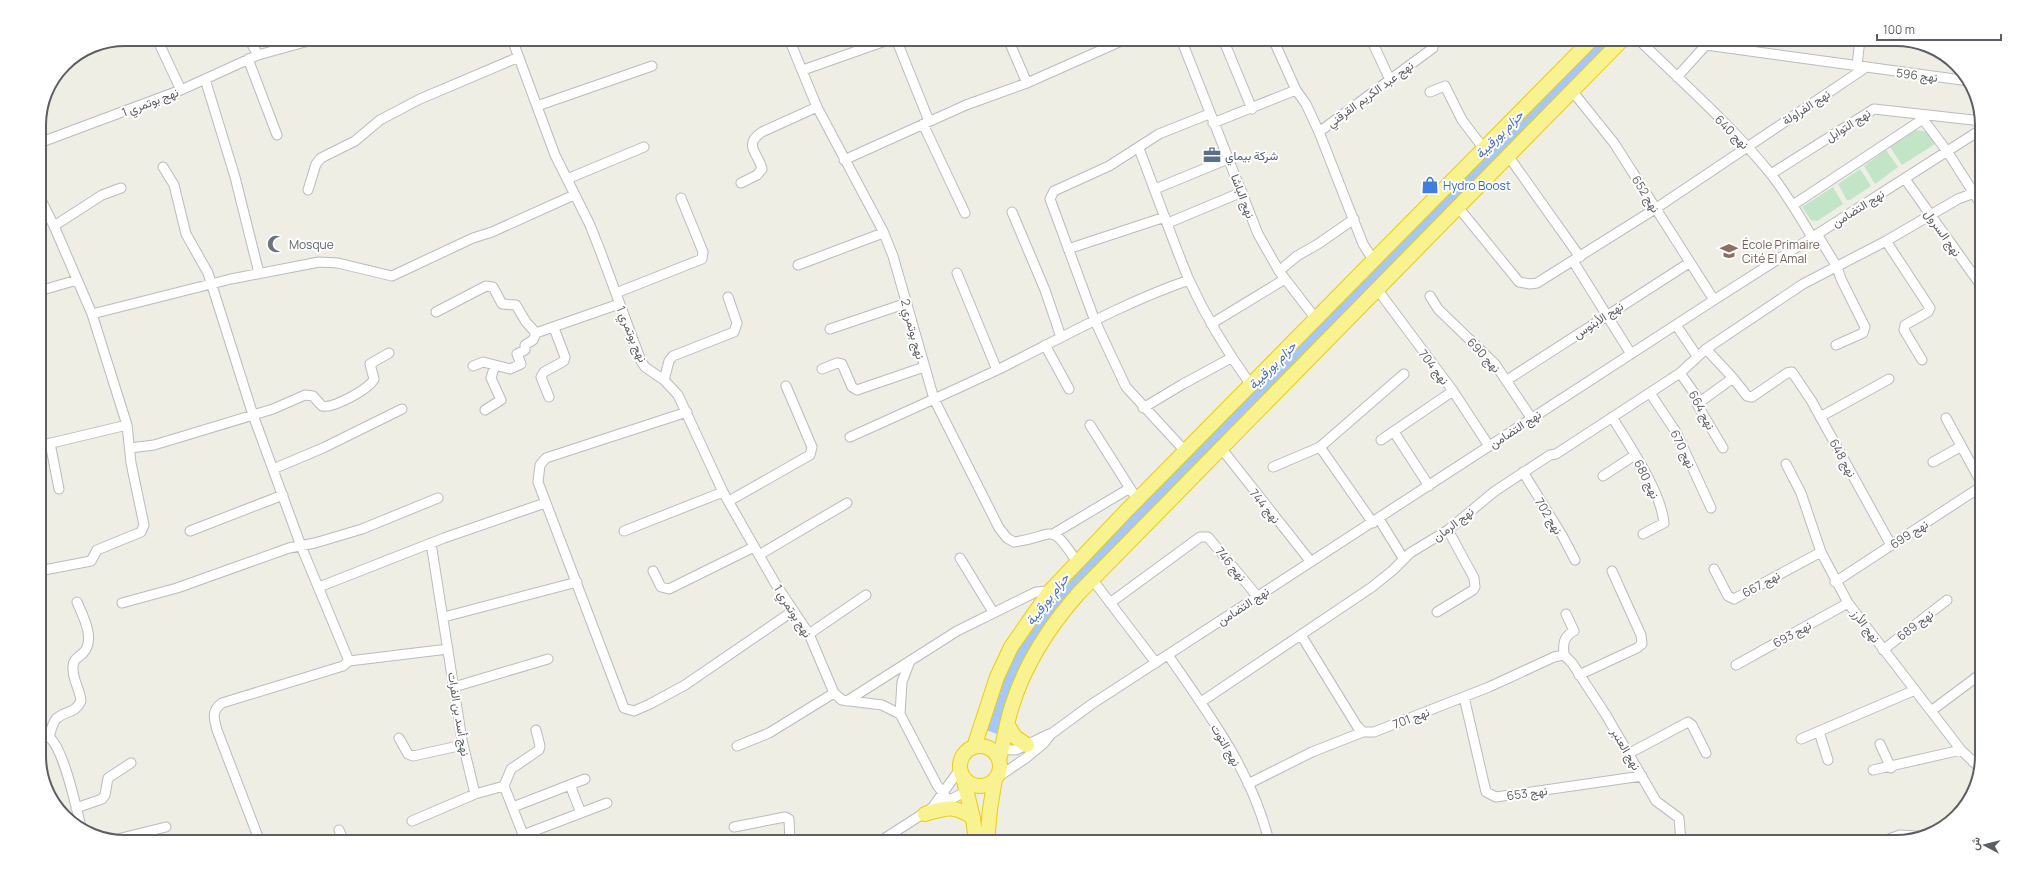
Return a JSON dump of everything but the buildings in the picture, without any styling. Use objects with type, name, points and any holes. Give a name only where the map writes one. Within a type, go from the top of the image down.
[{"type":"highway","points":[[974,834],[972,788],[962,773],[963,756],[974,747],[998,676],[1011,647],[1050,591],[1077,562],[1133,494],[1185,451],[1585,46]]},
{"type":"highway","points":[[987,835],[989,810],[995,779],[999,771],[997,753],[1018,689],[1035,653],[1055,622],[1092,579],[1573,92],[1616,46]]},
{"type":"highway","points":[[1007,724],[1014,737],[1027,745]]},
{"type":"highway","points":[[974,747],[984,746],[997,753]]},
{"type":"highway","points":[[972,788],[986,785],[995,779]]},
{"type":"highway","points":[[928,811],[945,808],[951,804],[961,810],[974,834]]},
{"type":"street","points":[[159,46],[181,90]]},
{"type":"street","points":[[253,46],[258,55]]},
{"type":"street","name":"نهج بوتمري 1","points":[[46,141],[181,90],[258,55],[291,46]]},
{"type":"street","name":"نهج بوتمري 1","points":[[515,46],[555,155],[590,225],[641,361],[645,367],[664,380],[678,395],[723,492],[808,634],[834,693]]},
{"type":"street","name":"نهج بوتمري 2","points":[[792,46],[817,107],[884,233],[893,256],[934,399],[999,528],[1011,542],[1016,542],[1040,534],[1053,534]]},
{"type":"street","points":[[803,70],[871,46]]},
{"type":"street","points":[[899,46],[926,122],[965,213]]},
{"type":"street","points":[[1011,46],[1027,83]]},
{"type":"street","points":[[844,160],[926,122],[966,105],[1027,83],[1110,46]]},
{"type":"street","name":"نهج الباشا","points":[[1184,46],[1209,114],[1258,234],[1279,271],[1316,319]]},
{"type":"street","points":[[1226,46],[1252,109]]},
{"type":"street","points":[[1276,46],[1296,90],[1306,104],[1319,132],[1363,244],[1374,261]]},
{"type":"street","points":[[1374,46],[1390,80]]},
{"type":"street","name":"نهج عبد الكريم القرقني","points":[[1319,132],[1433,48],[1433,46]]},
{"type":"street","name":"نهج 640","points":[[1645,46],[1746,146],[1771,174],[1838,267],[1841,279],[1865,327],[1863,333],[1836,345]]},
{"type":"street","points":[[1677,77],[1704,46]]},
{"type":"street","name":"نهج 596","points":[[1732,46],[1861,67],[1961,80]]},
{"type":"street","points":[[1860,46],[1861,67]]},
{"type":"street","points":[[308,190],[316,164],[321,158],[355,141],[380,120],[420,99],[519,57]]},
{"type":"street","points":[[248,59],[277,135]]},
{"type":"street","points":[[536,106],[652,66]]},
{"type":"street","name":"نهج الفراولة","points":[[1458,207],[1519,282],[1530,284],[1536,283],[1655,209],[1861,67]]},
{"type":"street","points":[[205,79],[235,177],[259,273]]},
{"type":"street","points":[[1430,92],[1445,86],[1462,120],[1484,149]]},
{"type":"street","points":[[1213,123],[1252,109],[1296,90]]},
{"type":"street","name":"نهج 652","points":[[1573,92],[1614,143],[1714,300]]},
{"type":"street","points":[[741,184],[757,175],[762,170],[752,148],[755,137],[762,132],[817,107]]},
{"type":"street","name":"نهج التوابل","points":[[1771,174],[1874,109],[1920,116],[1975,120]]},
{"type":"street","points":[[1185,451],[1172,435],[1143,408],[1126,387],[1095,321],[1051,204],[1051,195],[1073,182],[1109,166],[1139,149],[1159,134],[1209,114]]},
{"type":"street","points":[[1793,205],[1920,116],[1975,188]]},
{"type":"street","name":"نهج التضامن","points":[[997,753],[1016,750],[1051,734],[1168,655],[1489,446],[1975,133]]},
{"type":"street","points":[[567,179],[644,147]]},
{"type":"street","points":[[1139,149],[1189,280],[1231,358],[1251,385]]},
{"type":"street","points":[[1509,157],[1576,259],[1606,315],[1631,354]]},
{"type":"street","points":[[1155,189],[1228,159]]},
{"type":"street","points":[[163,167],[174,185],[186,234],[192,248],[204,264],[212,284],[253,415],[301,546],[349,661]]},
{"type":"street","name":"نهج السرول","points":[[1905,179],[1975,277]]},
{"type":"street","points":[[54,226],[102,195],[121,188]]},
{"type":"street","points":[[1068,249],[1167,220],[1242,192]]},
{"type":"street","name":"نهج الرمان","points":[[1200,702],[1301,636],[1372,587],[1394,570],[1403,558],[1448,530],[1495,491],[1550,455],[1556,454],[1680,373],[1706,349],[1803,284],[1886,242],[1958,199],[1975,193]]},
{"type":"street","points":[[92,314],[259,273],[319,262],[338,263],[392,276],[473,238],[492,232],[574,195]]},
{"type":"street","points":[[616,293],[702,259],[703,252],[681,198]]},
{"type":"street","points":[[46,210],[92,314],[127,425],[131,463],[144,525],[141,532],[97,550],[91,561],[46,570]]},
{"type":"street","points":[[1012,212],[1046,290],[1061,337]]},
{"type":"street","points":[[1279,271],[1297,256],[1354,220]]},
{"type":"street","points":[[798,265],[884,233]]},
{"type":"street","points":[[1886,242],[1930,308],[1928,312],[1905,325],[1904,330],[1922,360]]},
{"type":"street","name":"نهج الأبنوس","points":[[1506,380],[1690,262]]},
{"type":"street","points":[[957,273],[997,370]]},
{"type":"street","points":[[1212,324],[1285,279]]},
{"type":"street","points":[[46,289],[78,280]]},
{"type":"street","points":[[850,437],[997,370],[1095,321],[1167,288],[1189,280]]},
{"type":"street","points":[[436,312],[486,286],[493,287],[502,304],[516,305],[526,322],[536,333]]},
{"type":"street","name":"نهج 704","points":[[1377,289],[1453,391],[1489,446]]},
{"type":"street","name":"نهج 690","points":[[1430,296],[1438,309],[1495,364],[1532,419]]},
{"type":"street","points":[[664,380],[669,361],[673,356],[734,332],[737,323],[728,297]]},
{"type":"street","points":[[830,329],[907,303]]},
{"type":"street","points":[[536,333],[554,328],[619,304]]},
{"type":"street","points":[[1676,325],[1697,356]]},
{"type":"street","points":[[549,397],[541,377],[544,372],[564,362],[565,357],[554,328]]},
{"type":"street","points":[[473,366],[483,362],[510,369],[521,364],[517,354],[525,350],[525,344],[533,340],[536,333]]},
{"type":"street","points":[[1045,345],[1069,389]]},
{"type":"street","points":[[1697,404],[1733,378],[1706,349]]},
{"type":"street","points":[[130,448],[154,445],[273,409],[305,396],[313,396],[325,407],[339,402],[368,387],[374,379],[370,364],[389,353]]},
{"type":"street","points":[[1143,408],[1231,358]]},
{"type":"street","points":[[822,369],[837,363],[842,364],[852,387],[857,390],[924,367]]},
{"type":"street","points":[[485,410],[501,400],[491,378],[495,365]]},
{"type":"street","name":"نهج 648","points":[[1733,378],[1747,396],[1752,397],[1787,373],[1792,372],[1820,417],[1891,545]]},
{"type":"street","name":"نهج 664","points":[[1680,373],[1697,397],[1697,404],[1723,448]]},
{"type":"street","points":[[1273,467],[1320,447],[1404,374]]},
{"type":"street","points":[[1820,417],[1888,379]]},
{"type":"street","points":[[729,501],[810,455],[812,447],[786,386]]},
{"type":"street","points":[[1381,440],[1453,391]]},
{"type":"street","name":"نهج 670","points":[[1650,393],[1676,432],[1711,508]]},
{"type":"street","points":[[273,469],[322,448],[402,409]]},
{"type":"street","points":[[687,412],[546,458],[540,465],[538,478],[545,503],[577,582],[624,708],[634,711],[650,704],[685,684],[793,611]]},
{"type":"street","name":"نهج 680","points":[[1612,417],[1635,455],[1661,508],[1664,523],[1643,534]]},
{"type":"street","points":[[1946,418],[1975,473]]},
{"type":"street","points":[[46,444],[127,425]]},
{"type":"street","points":[[1053,534],[1133,494],[1090,425]]},
{"type":"street","points":[[1394,432],[1429,486]]},
{"type":"street","points":[[50,443],[59,490]]},
{"type":"street","points":[[1320,447],[1403,558]]},
{"type":"street","points":[[1933,462],[1960,447]]},
{"type":"street","name":"نهج 744","points":[[1221,448],[1311,562]]},
{"type":"street","points":[[1603,476],[1635,455]]},
{"type":"street","name":"نهج الأرز","points":[[1786,464],[1797,483],[1821,552],[1835,582],[1848,603],[1961,750],[1974,764]]},
{"type":"street","name":"نهج 702","points":[[1523,472],[1563,537],[1574,560]]},
{"type":"street","name":"نهج 699","points":[[1835,582],[1975,490]]},
{"type":"street","points":[[624,531],[723,492]]},
{"type":"street","points":[[190,531],[283,495]]},
{"type":"street","points":[[122,603],[164,592],[289,548],[362,529],[438,498]]},
{"type":"street","points":[[319,587],[432,543],[545,503]]},
{"type":"street","points":[[653,571],[661,587],[669,589],[757,551],[847,503]]},
{"type":"street","points":[[1437,612],[1473,590],[1475,587],[1474,578],[1448,530]]},
{"type":"street","points":[[1053,534],[1060,537],[1077,562]]},
{"type":"street","name":"نهج 746","points":[[1110,603],[1200,537],[1208,537],[1258,597]]},
{"type":"street","name":"نهج أسد بن الفرات","points":[[432,543],[463,746],[475,794]]},
{"type":"street","name":"نهج 667","points":[[1714,569],[1728,596],[1734,599],[1821,552]]},
{"type":"street","points":[[960,558],[992,612]]},
{"type":"street","points":[[1579,675],[1637,648],[1642,644],[1641,635],[1612,571]]},
{"type":"street","points":[[1092,579],[1156,663]]},
{"type":"street","points":[[444,617],[577,582]]},
{"type":"street","points":[[847,701],[957,631],[992,612],[1036,592],[1050,591]]},
{"type":"street","points":[[808,634],[866,595]]},
{"type":"street","name":"نهج 689","points":[[1883,650],[1948,600]]},
{"type":"street","points":[[46,734],[54,721],[74,711],[81,700],[74,678],[72,665],[77,657],[85,650],[88,638],[77,602]]},
{"type":"street","name":"نهج 693","points":[[1736,665],[1848,603]]},
{"type":"street","points":[[1564,655],[1564,642],[1567,635],[1574,631],[1566,614]]},
{"type":"street","points":[[1301,636],[1351,719],[1363,732]]},
{"type":"street","points":[[257,835],[222,744],[214,718],[214,711],[222,703],[343,666],[349,661],[448,649]]},
{"type":"street","name":"نهج التوت","points":[[1168,655],[1200,702],[1248,784],[1258,805],[1266,835]]},
{"type":"street","name":"نهج العنبر","points":[[1564,655],[1572,663],[1656,801],[1679,818],[1680,835]]},
{"type":"street","name":"نهج 701","points":[[1248,784],[1312,752],[1363,732],[1374,732],[1464,697],[1554,657],[1564,655]]},
{"type":"street","points":[[454,687],[548,659]]},
{"type":"street","points":[[910,661],[902,682],[900,714],[942,793],[951,804],[972,788]]},
{"type":"street","points":[[1931,711],[1975,678]]},
{"type":"street","points":[[1801,739],[1915,690]]},
{"type":"street","points":[[737,746],[769,733],[834,693],[839,699],[882,705],[900,714]]},
{"type":"street","name":"نهج 653","points":[[1464,697],[1486,792],[1496,797],[1642,776]]},
{"type":"street","points":[[1628,754],[1688,722],[1692,725],[1706,752]]},
{"type":"street","points":[[524,835],[504,786],[511,769],[539,750],[540,746],[536,730]]},
{"type":"street","points":[[1819,732],[1828,760]]},
{"type":"street","name":"نهج التضامن","points":[[995,779],[1026,758],[1044,743],[1051,734]]},
{"type":"street","points":[[46,738],[56,746],[79,820]]},
{"type":"street","points":[[399,738],[408,754],[413,756],[463,746]]},
{"type":"street","points":[[1880,744],[1891,768]]},
{"type":"street","points":[[1873,770],[1891,768],[1961,750]]},
{"type":"street","points":[[76,808],[102,799],[105,795],[108,778],[132,763]]},
{"type":"street","points":[[890,835],[928,811],[942,793],[962,773]]},
{"type":"street","points":[[513,807],[585,780]]},
{"type":"street","points":[[570,785],[581,813]]},
{"type":"street","points":[[412,821],[475,794],[504,786]]},
{"type":"street","points":[[532,835],[607,803]]},
{"type":"street","points":[[989,810],[994,835]]},
{"type":"street","points":[[734,827],[785,817],[789,819],[790,835]]},
{"type":"street","points":[[133,835],[166,827]]},
{"type":"street","points":[[339,830],[341,835]]},
{"type":"green space","points":[[1916,130],[1927,132],[1935,144],[1902,165],[1890,147]]},
{"type":"green space","points":[[1886,150],[1898,167],[1875,184],[1864,166]]},
{"type":"green space","points":[[1860,169],[1871,186],[1850,200],[1847,200],[1838,184]]},
{"type":"green space","points":[[1833,187],[1843,204],[1817,221],[1811,220],[1802,207]]},
{"type":"water","points":[[1591,46],[1610,46],[1077,588],[1004,713],[997,734],[986,730],[991,711],[1012,657],[1059,588]]},
{"type":"place","name":"شركة بيماي","points":[[1212,155]]},
{"type":"place","name":"Hydro Boost","points":[[1430,185]]},
{"type":"place","name":"Mosque","points":[[276,244]]},
{"type":"place","name":"École Primaire Cité El Amal","points":[[1729,251]]},
{"type":"water label","name":"حزام بورقيبة","points":[[1499,134]]},
{"type":"water label","name":"حزام بورقيبة","points":[[1272,365]]},
{"type":"water label","name":"حزام بورقيبة","points":[[1047,599]]}]
